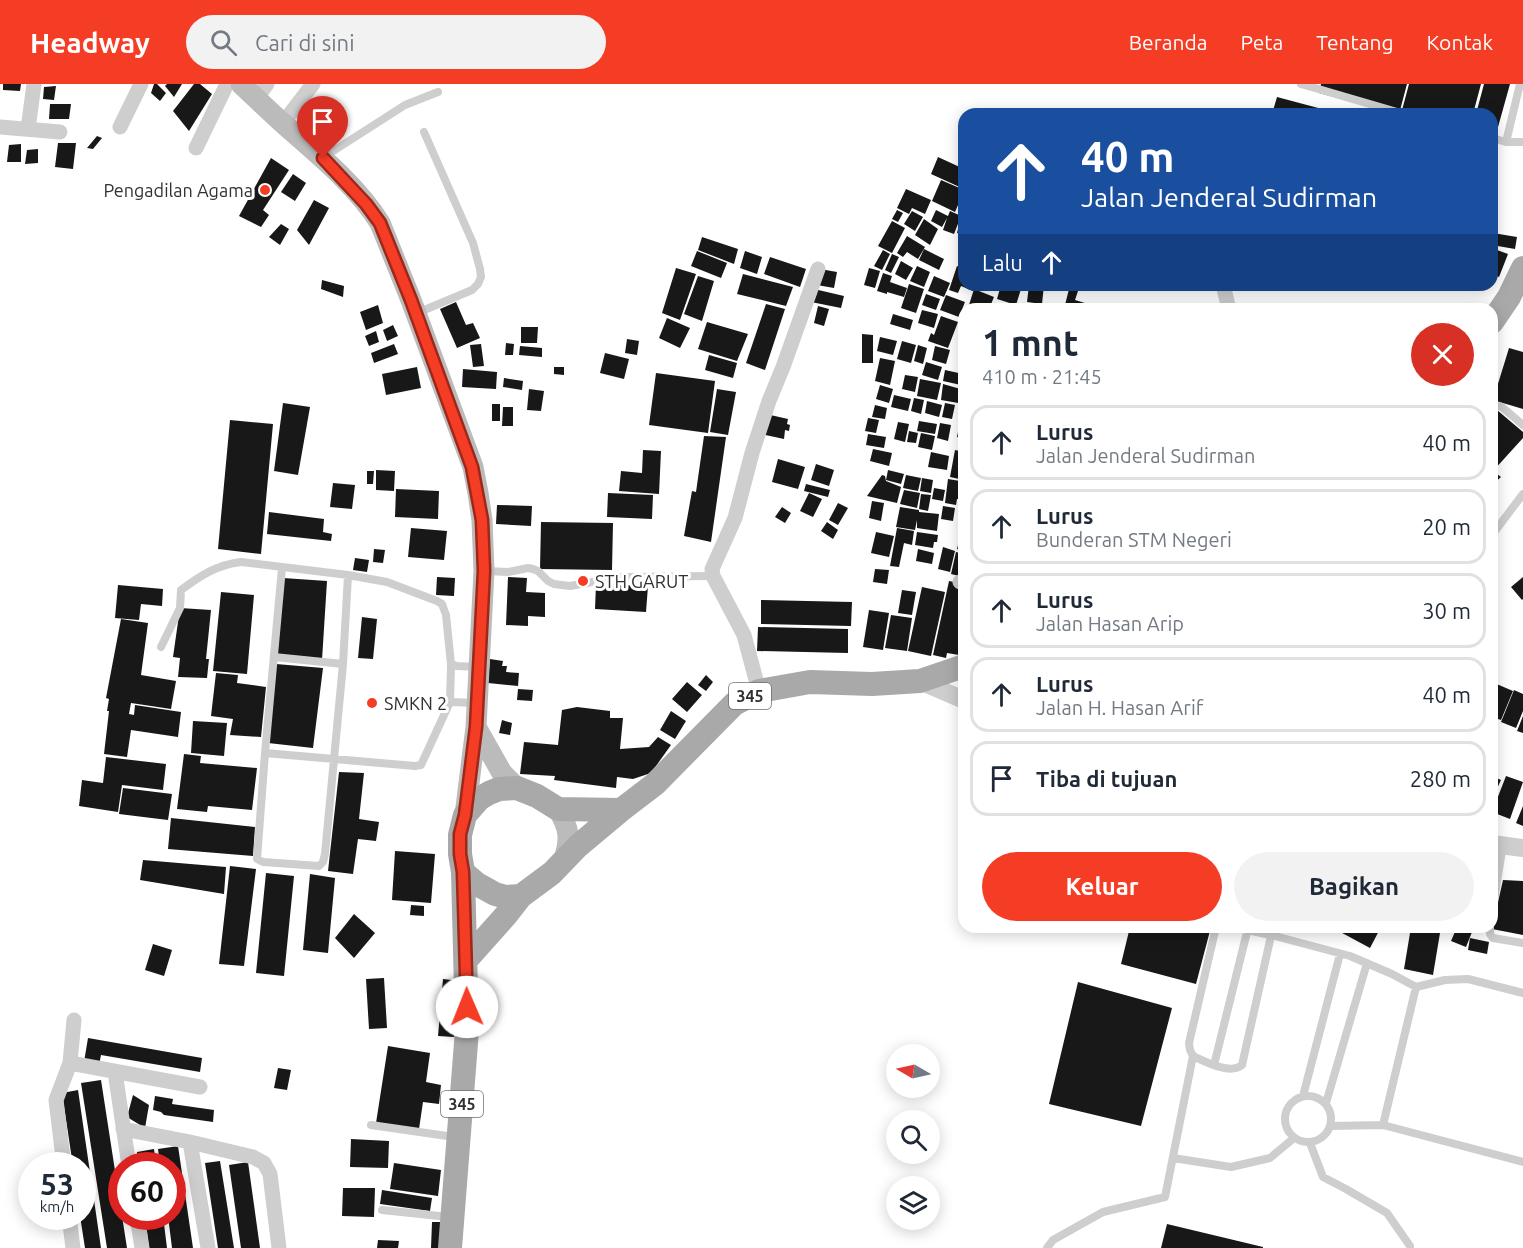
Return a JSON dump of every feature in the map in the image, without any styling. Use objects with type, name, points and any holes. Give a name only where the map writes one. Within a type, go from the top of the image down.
[{"type":"main road","points":[[255,89],[283,123],[323,158],[366,204],[380,223],[472,467],[482,520],[484,571],[476,727],[465,815],[460,834],[466,960]]},
{"type":"main road","points":[[1498,315],[1512,299],[1523,268]]},
{"type":"main road","name":"345","points":[[450,1248],[467,1030],[466,960],[521,896],[552,873],[564,859],[655,784],[734,704],[759,691],[810,682],[872,684],[920,681],[958,668]]},
{"type":"main road","points":[[476,727],[502,773],[517,788],[537,796],[558,809],[564,819],[568,837],[564,859]]},
{"type":"main road","points":[[465,815],[479,799],[489,792],[517,788]]},
{"type":"main road","points":[[558,809],[621,810]]},
{"type":"main road","points":[[463,872],[477,884],[495,894],[506,897],[521,896]]},
{"type":"street","points":[[28,129],[34,84]]},
{"type":"street","points":[[120,127],[141,84]]},
{"type":"street","points":[[196,148],[227,84]]},
{"type":"street","points":[[283,123],[313,84]]},
{"type":"street","points":[[0,127],[60,132]]},
{"type":"street","points":[[759,691],[744,634],[713,576],[713,565],[735,518],[752,453],[769,401],[818,269]]},
{"type":"street","points":[[920,681],[958,697]]},
{"type":"street","points":[[1498,845],[1523,848]]},
{"type":"street","points":[[62,1152],[56,1100],[70,1063],[74,1020]]},
{"type":"street","points":[[70,1063],[200,1087]]},
{"type":"street","points":[[115,1072],[127,1152]]},
{"type":"street","points":[[123,1129],[190,1142],[252,1157],[264,1163],[270,1174],[279,1248]]},
{"type":"street","points":[[190,1142],[208,1248]]},
{"type":"street","points":[[71,1230],[73,1248]]},
{"type":"street","points":[[139,1230],[142,1248]]},
{"type":"lane","points":[[1301,84],[1383,108]]},
{"type":"lane","points":[[1506,142],[1520,84]]},
{"type":"lane","points":[[323,158],[405,105],[438,92]]},
{"type":"lane","points":[[416,314],[472,290],[480,278],[473,243],[424,132]]},
{"type":"lane","points":[[1498,140],[1523,142]]},
{"type":"lane","points":[[1498,406],[1523,425]]},
{"type":"lane","points":[[1498,527],[1523,494]]},
{"type":"lane","points":[[161,647],[180,609],[181,590],[201,576],[226,564],[241,562],[387,582],[442,604],[447,615],[451,664],[450,702],[421,765],[265,753]]},
{"type":"lane","points":[[282,568],[256,857],[263,862],[319,866],[325,854],[343,664],[348,575]]},
{"type":"lane","points":[[484,571],[508,572],[528,568],[538,571],[554,584],[570,586],[620,578],[713,576]]},
{"type":"lane","points":[[274,657],[343,664]]},
{"type":"lane","points":[[451,664],[479,667]]},
{"type":"lane","points":[[450,702],[477,703]]},
{"type":"lane","points":[[1047,1248],[1053,1240],[1103,1212],[1165,1197],[1193,1056],[1190,1043],[1215,933]]},
{"type":"lane","points":[[1214,1065],[1247,933]]},
{"type":"lane","points":[[1193,1056],[1214,1065],[1234,1069],[1242,1065],[1272,933]]},
{"type":"lane","points":[[1278,933],[1367,963],[1416,987],[1445,980],[1468,979],[1523,993]]},
{"type":"lane","points":[[1490,933],[1492,938],[1523,943]]},
{"type":"lane","points":[[1303,1096],[1340,954]]},
{"type":"lane","points":[[1326,1104],[1367,963]]},
{"type":"lane","points":[[1383,1125],[1416,987]]},
{"type":"lane","points":[[1303,1096],[1315,1097],[1326,1104],[1331,1113],[1331,1126],[1327,1133],[1321,1139],[1310,1143],[1294,1138],[1286,1124],[1286,1112],[1293,1102],[1303,1096]]},
{"type":"lane","points":[[371,1125],[459,1138]]},
{"type":"lane","points":[[1331,1126],[1383,1125],[1523,1162]]},
{"type":"lane","points":[[1173,1158],[1231,1167],[1270,1158],[1294,1138]]},
{"type":"lane","points":[[1310,1143],[1323,1177],[1387,1213],[1410,1248]]},
{"type":"lane","points":[[382,1210],[452,1217]]},
{"type":"building","points":[[3,84],[21,84],[20,91],[3,90]]},
{"type":"building","points":[[154,84],[166,93],[160,101],[151,93]]},
{"type":"building","points":[[182,84],[174,97],[165,86]]},
{"type":"building","points":[[194,84],[200,84],[212,94],[189,131],[173,111]]},
{"type":"building","points":[[1321,84],[1407,84],[1401,108],[1376,108],[1319,93]]},
{"type":"building","points":[[1409,84],[1481,84],[1475,108],[1403,108]]},
{"type":"building","points":[[1484,84],[1510,84],[1498,127],[1498,108],[1478,108]]},
{"type":"building","points":[[56,86],[54,100],[43,99],[44,87]]},
{"type":"building","points":[[1277,97],[1318,108],[1274,108]]},
{"type":"building","points":[[50,104],[71,104],[69,119],[49,119]]},
{"type":"building","points":[[97,136],[102,138],[93,149],[87,148]]},
{"type":"building","points":[[58,143],[76,143],[73,169],[55,167]]},
{"type":"building","points":[[21,144],[21,162],[7,162],[9,145]]},
{"type":"building","points":[[38,149],[38,163],[25,164],[27,150]]},
{"type":"building","points":[[938,157],[958,166],[958,186],[931,174]]},
{"type":"building","name":"Pengadilan Agama","points":[[271,158],[289,170],[263,210],[269,215],[261,227],[239,216]]},
{"type":"building","points":[[293,174],[306,183],[295,201],[281,192]]},
{"type":"building","points":[[941,180],[958,187],[958,205],[955,212],[932,201]]},
{"type":"building","points":[[906,189],[931,200],[925,214],[912,208],[909,214],[897,208]]},
{"type":"building","points":[[314,200],[329,208],[309,245],[297,230]]},
{"type":"building","points":[[897,210],[903,213],[898,222],[892,219]]},
{"type":"building","points":[[936,210],[948,216],[950,211],[958,215],[958,224],[954,234],[943,230],[947,218],[942,227],[931,221]]},
{"type":"building","points":[[912,211],[923,217],[915,231],[904,224]]},
{"type":"building","points":[[924,219],[938,229],[930,245],[915,235]]},
{"type":"building","points":[[892,221],[905,228],[892,253],[878,246]]},
{"type":"building","points":[[281,224],[289,229],[280,245],[269,237]]},
{"type":"building","points":[[1498,234],[1517,237],[1515,249],[1498,246]]},
{"type":"building","points":[[907,236],[925,247],[918,259],[907,252],[903,257],[897,253]]},
{"type":"building","points":[[702,237],[738,249],[734,264],[698,250]]},
{"type":"building","points":[[924,249],[944,259],[939,270],[919,260]]},
{"type":"building","points":[[883,250],[890,254],[882,270],[874,266]]},
{"type":"building","points":[[1498,250],[1508,254],[1498,277]]},
{"type":"building","points":[[697,251],[727,263],[721,278],[691,266]]},
{"type":"building","points":[[745,251],[762,257],[757,274],[740,268]]},
{"type":"building","points":[[892,254],[899,257],[891,273],[885,270]]},
{"type":"building","points":[[770,257],[806,269],[800,287],[764,274]]},
{"type":"building","points":[[901,261],[913,268],[906,280],[895,274]]},
{"type":"building","points":[[917,266],[930,272],[924,287],[910,281]]},
{"type":"building","points":[[957,266],[959,291],[958,293],[949,290]]},
{"type":"building","points":[[676,268],[696,274],[680,320],[662,313]]},
{"type":"building","points":[[869,268],[880,271],[875,288],[864,285]]},
{"type":"building","points":[[820,269],[837,272],[834,288],[817,285]]},
{"type":"building","points":[[883,273],[892,276],[890,282],[907,288],[904,297],[877,291]]},
{"type":"building","points":[[743,274],[793,287],[786,306],[737,294]]},
{"type":"building","points":[[698,276],[714,281],[702,321],[684,314]]},
{"type":"building","points":[[934,276],[950,283],[944,297],[928,291]]},
{"type":"building","points":[[322,280],[344,286],[343,297],[321,289]]},
{"type":"building","points":[[909,284],[924,289],[916,313],[901,308]]},
{"type":"building","points":[[814,289],[844,296],[841,308],[811,302]]},
{"type":"building","points":[[973,291],[994,297],[992,303],[970,303]]},
{"type":"building","points":[[999,291],[1020,291],[1017,303],[997,299]]},
{"type":"building","points":[[1028,291],[1043,291],[1042,303],[1027,302]]},
{"type":"building","points":[[1068,291],[1078,291],[1075,300],[1085,303],[1066,303]]},
{"type":"building","points":[[926,294],[940,299],[936,310],[922,305]]},
{"type":"building","points":[[946,295],[965,302],[958,303],[958,317],[940,310]]},
{"type":"building","points":[[456,302],[466,325],[473,323],[480,338],[457,348],[440,309]]},
{"type":"building","points":[[766,304],[785,309],[765,370],[746,363]]},
{"type":"building","points":[[378,305],[383,323],[366,330],[360,312]]},
{"type":"building","points":[[818,306],[829,309],[824,326],[814,323]]},
{"type":"building","points":[[922,310],[938,314],[934,328],[918,323]]},
{"type":"building","points":[[893,314],[913,320],[910,330],[890,324]]},
{"type":"building","points":[[941,316],[958,322],[948,348],[928,341],[931,333],[934,335]]},
{"type":"building","points":[[667,318],[690,328],[680,348],[659,338]]},
{"type":"building","points":[[707,322],[748,334],[737,361],[698,349]]},
{"type":"building","points":[[393,325],[398,336],[387,341],[383,330]]},
{"type":"building","points":[[521,327],[538,327],[537,343],[521,343]]},
{"type":"building","points":[[376,331],[379,342],[369,346],[365,336]]},
{"type":"building","points":[[862,334],[873,335],[873,363],[862,363]]},
{"type":"building","points":[[880,337],[897,341],[893,355],[877,351]]},
{"type":"building","points":[[627,339],[639,341],[637,355],[625,353]]},
{"type":"building","points":[[902,341],[916,345],[911,363],[897,359]]},
{"type":"building","points":[[506,343],[514,344],[513,355],[505,355]]},
{"type":"building","points":[[394,344],[398,354],[374,363],[371,353]]},
{"type":"building","points":[[481,344],[484,366],[473,367],[470,345]]},
{"type":"building","points":[[918,345],[927,348],[923,364],[914,361]]},
{"type":"building","points":[[520,346],[542,348],[542,357],[519,355]]},
{"type":"building","points":[[935,346],[950,350],[946,364],[932,360]]},
{"type":"building","points":[[1509,348],[1523,352],[1523,409],[1498,402],[1498,384]]},
{"type":"building","points":[[605,353],[629,359],[624,379],[600,373]]},
{"type":"building","points":[[709,355],[737,363],[733,378],[705,370]]},
{"type":"building","points":[[880,358],[895,361],[890,385],[875,381]]},
{"type":"building","points":[[926,362],[942,367],[938,380],[922,375]]},
{"type":"building","points":[[417,367],[421,388],[386,395],[382,374]]},
{"type":"building","points":[[554,367],[564,367],[564,375],[554,374]]},
{"type":"building","points":[[463,369],[497,372],[496,389],[462,387]]},
{"type":"building","points":[[945,370],[958,373],[958,384],[943,381]]},
{"type":"building","points":[[656,373],[715,381],[708,433],[649,425]]},
{"type":"building","points":[[905,375],[918,377],[915,392],[902,389]]},
{"type":"building","points":[[504,378],[523,381],[522,390],[503,387]]},
{"type":"building","points":[[920,379],[941,383],[937,400],[917,396]]},
{"type":"building","points":[[943,384],[958,388],[958,403],[941,400]]},
{"type":"building","points":[[880,385],[893,389],[889,403],[876,399]]},
{"type":"building","points":[[529,389],[544,391],[541,411],[527,410]]},
{"type":"building","points":[[717,389],[736,392],[728,435],[710,432]]},
{"type":"building","points":[[894,395],[911,399],[908,411],[891,407]]},
{"type":"building","points":[[914,398],[924,400],[921,414],[911,411]]},
{"type":"building","points":[[927,401],[942,405],[939,417],[925,413]]},
{"type":"building","points":[[283,403],[310,407],[298,475],[274,471]]},
{"type":"building","points":[[945,403],[955,405],[952,419],[942,417]]},
{"type":"building","points":[[492,404],[500,404],[500,421],[492,421]]},
{"type":"building","points":[[875,405],[887,408],[885,419],[872,417]]},
{"type":"building","points":[[503,407],[513,407],[513,426],[502,426]]},
{"type":"building","points":[[1498,411],[1523,432],[1523,438],[1498,466]]},
{"type":"building","points":[[766,414],[788,419],[789,431],[785,430],[784,439],[761,434]]},
{"type":"building","points":[[868,418],[879,420],[876,433],[865,431]]},
{"type":"building","points":[[230,420],[273,424],[261,554],[218,549]]},
{"type":"building","points":[[919,421],[937,424],[935,434],[917,431]]},
{"type":"building","points":[[898,422],[909,424],[905,442],[894,439]]},
{"type":"building","points":[[940,423],[951,425],[948,441],[937,438]]},
{"type":"building","points":[[909,431],[918,433],[916,443],[907,442]]},
{"type":"building","points":[[921,433],[935,436],[932,450],[918,447]]},
{"type":"building","points":[[868,434],[886,437],[884,448],[866,445]]},
{"type":"building","points":[[704,436],[726,437],[711,542],[684,536],[692,491],[696,492]]},
{"type":"building","points":[[873,449],[892,453],[889,466],[870,461]]},
{"type":"building","points":[[643,450],[661,451],[659,494],[619,491],[621,471],[642,473]]},
{"type":"building","points":[[955,450],[958,451],[958,479],[950,477]]},
{"type":"building","points":[[931,452],[949,456],[947,470],[928,467]]},
{"type":"building","points":[[778,459],[805,467],[798,489],[772,482]]},
{"type":"building","points":[[816,464],[834,470],[829,486],[811,480]]},
{"type":"building","points":[[376,470],[395,471],[394,491],[376,490]]},
{"type":"building","points":[[888,470],[904,474],[901,484],[886,480]]},
{"type":"building","points":[[367,471],[374,471],[373,484],[367,484]]},
{"type":"building","points":[[882,475],[885,476],[886,481],[901,487],[897,503],[867,496]]},
{"type":"building","points":[[906,475],[921,478],[918,491],[903,488]]},
{"type":"building","points":[[922,478],[933,480],[931,493],[920,491]]},
{"type":"building","points":[[948,479],[958,481],[956,505],[945,503]]},
{"type":"building","points":[[333,483],[355,485],[352,509],[330,507]]},
{"type":"building","points":[[806,484],[830,490],[828,497],[804,491]]},
{"type":"building","points":[[934,488],[945,490],[943,501],[932,499]]},
{"type":"building","points":[[396,489],[439,491],[438,519],[395,517]]},
{"type":"building","points":[[904,490],[920,493],[917,508],[900,504]]},
{"type":"building","points":[[608,493],[653,495],[652,519],[607,517]]},
{"type":"building","points":[[809,493],[822,499],[813,517],[800,511]]},
{"type":"building","points":[[921,494],[931,495],[928,511],[919,509]]},
{"type":"building","points":[[872,501],[884,503],[881,521],[869,518]]},
{"type":"building","points":[[838,503],[848,508],[838,525],[829,520]]},
{"type":"building","points":[[497,505],[532,506],[531,526],[496,524]]},
{"type":"building","points":[[943,506],[955,508],[953,521],[941,519]]},
{"type":"building","points":[[782,507],[791,513],[785,523],[775,517]]},
{"type":"building","points":[[900,507],[939,514],[937,531],[917,528],[917,520],[915,530],[896,527]]},
{"type":"building","points":[[269,512],[324,519],[323,532],[332,534],[331,541],[267,534]]},
{"type":"building","points":[[541,522],[613,523],[612,570],[540,569]]},
{"type":"building","points":[[827,522],[838,530],[833,539],[821,531]]},
{"type":"building","points":[[411,528],[447,531],[444,560],[408,557]]},
{"type":"building","points":[[897,528],[914,531],[912,545],[904,543],[899,567],[890,566]]},
{"type":"building","points":[[876,532],[894,536],[889,557],[871,553]]},
{"type":"building","points":[[917,532],[938,535],[933,548],[915,545]]},
{"type":"building","points":[[943,547],[955,551],[950,572],[938,569]]},
{"type":"building","points":[[374,549],[385,550],[383,563],[373,562]]},
{"type":"building","points":[[918,549],[934,553],[932,564],[916,561]]},
{"type":"building","points":[[956,552],[958,552],[958,576],[951,574]]},
{"type":"building","points":[[355,558],[369,560],[367,572],[353,570]]},
{"type":"building","points":[[875,569],[889,570],[887,584],[873,582]]},
{"type":"building","points":[[437,577],[455,578],[454,596],[436,595]]},
{"type":"building","points":[[508,577],[527,578],[526,592],[545,593],[545,617],[528,616],[528,626],[506,625]]},
{"type":"building","points":[[1523,577],[1523,599],[1522,600],[1511,587]]},
{"type":"building","points":[[283,578],[327,581],[322,660],[277,655]]},
{"type":"building","points":[[949,581],[958,583],[958,655],[947,653],[946,658],[933,655]]},
{"type":"building","points":[[596,584],[648,586],[646,612],[595,609]]},
{"type":"building","points":[[118,585],[163,589],[162,606],[141,604],[139,620],[115,618]]},
{"type":"building","points":[[922,587],[945,592],[931,656],[908,651]]},
{"type":"building","points":[[902,590],[916,592],[912,615],[898,613]]},
{"type":"building","points":[[221,592],[254,595],[247,674],[213,671]]},
{"type":"building","points":[[761,600],[852,602],[851,626],[761,624]]},
{"type":"building","points":[[180,608],[211,610],[206,659],[209,659],[207,678],[178,677],[180,658],[173,657]]},
{"type":"building","points":[[869,610],[889,613],[883,650],[863,647]]},
{"type":"building","points":[[891,615],[912,618],[907,651],[885,648]]},
{"type":"building","points":[[362,617],[377,619],[373,659],[358,658]]},
{"type":"building","points":[[121,619],[148,623],[141,675],[176,681],[171,709],[131,703],[129,714],[134,715],[135,705],[181,712],[178,737],[131,730],[127,757],[104,754],[109,711],[107,711],[109,699],[106,698]]},
{"type":"building","points":[[758,627],[848,629],[848,653],[757,651]]},
{"type":"building","points":[[490,659],[503,661],[502,666],[507,666],[506,672],[519,673],[518,686],[488,683]]},
{"type":"building","points":[[276,664],[323,668],[313,748],[268,743]]},
{"type":"building","points":[[216,673],[238,675],[237,683],[266,687],[261,737],[230,735],[233,719],[211,716]]},
{"type":"building","points":[[706,675],[713,682],[706,691],[698,685]]},
{"type":"building","points":[[687,682],[702,695],[687,712],[672,699]]},
{"type":"building","points":[[1498,685],[1513,691],[1501,720],[1498,719]]},
{"type":"building","points":[[518,689],[533,690],[532,701],[517,700]]},
{"type":"building","points":[[1514,690],[1523,694],[1523,711],[1516,728],[1501,722]]},
{"type":"building","points":[[577,707],[610,711],[610,718],[623,718],[620,749],[649,747],[658,737],[671,745],[651,773],[633,779],[617,777],[616,788],[554,780],[555,776],[520,774],[524,742],[558,745],[562,710]]},
{"type":"building","points":[[671,711],[686,721],[675,739],[660,730]]},
{"type":"building","points":[[1523,716],[1523,733],[1517,731]]},
{"type":"building","points":[[502,720],[512,723],[510,735],[499,733]]},
{"type":"building","points":[[193,721],[227,723],[224,756],[191,753]]},
{"type":"building","points":[[184,754],[201,756],[200,763],[257,768],[252,810],[208,806],[207,812],[177,809]]},
{"type":"building","points":[[106,757],[166,764],[163,790],[122,785],[118,812],[79,806],[82,780],[103,783]]},
{"type":"building","points":[[339,772],[364,773],[359,819],[379,822],[376,841],[358,839],[353,874],[328,871]]},
{"type":"building","points":[[1506,776],[1523,782],[1510,819],[1498,814],[1498,797]]},
{"type":"building","points":[[123,788],[172,794],[168,820],[119,814]]},
{"type":"building","points":[[1523,806],[1523,826],[1516,823]]},
{"type":"building","points":[[171,818],[255,827],[253,856],[168,849]]},
{"type":"building","points":[[395,851],[435,854],[431,903],[392,900]]},
{"type":"building","points":[[143,860],[226,867],[224,894],[140,880]]},
{"type":"building","points":[[230,866],[256,869],[244,966],[219,964]]},
{"type":"building","points":[[266,873],[294,876],[284,976],[256,973]]},
{"type":"building","points":[[310,874],[335,878],[328,953],[303,950]]},
{"type":"building","points":[[1503,880],[1523,881],[1523,935],[1498,930],[1498,902]]},
{"type":"building","points":[[411,905],[424,906],[424,916],[410,915]]},
{"type":"building","points":[[354,914],[375,933],[354,958],[335,938]]},
{"type":"building","points":[[1129,933],[1209,933],[1196,984],[1121,964]]},
{"type":"building","points":[[1342,933],[1378,933],[1370,948]]},
{"type":"building","points":[[1410,933],[1440,933],[1433,975],[1404,969]]},
{"type":"building","points":[[1454,933],[1472,933],[1466,947],[1451,941]]},
{"type":"building","points":[[1470,938],[1489,942],[1487,954],[1468,950]]},
{"type":"building","points":[[153,944],[172,950],[164,976],[145,970]]},
{"type":"building","points":[[384,978],[387,1028],[369,1029],[366,979]]},
{"type":"building","points":[[443,979],[460,981],[454,1037],[438,1036]]},
{"type":"building","points":[[1078,982],[1172,1008],[1141,1126],[1049,1104]]},
{"type":"building","points":[[88,1038],[202,1058],[200,1072],[101,1055],[99,1065],[84,1062]]},
{"type":"building","points":[[388,1046],[430,1053],[426,1082],[441,1085],[439,1104],[423,1102],[419,1129],[376,1123]]},
{"type":"building","points":[[278,1068],[291,1070],[287,1090],[274,1088]]},
{"type":"building","points":[[101,1080],[112,1152],[108,1152],[108,1230],[124,1230],[127,1248],[107,1248],[96,1178],[96,1152],[92,1152],[81,1083]]},
{"type":"building","points":[[78,1090],[87,1152],[71,1152],[62,1093]]},
{"type":"building","points":[[133,1095],[149,1105],[145,1128],[127,1117]]},
{"type":"building","points":[[155,1096],[173,1099],[172,1104],[214,1110],[213,1122],[164,1115],[153,1110]]},
{"type":"building","points":[[351,1139],[389,1141],[388,1168],[350,1167]]},
{"type":"building","points":[[178,1146],[179,1152],[158,1152],[158,1149]]},
{"type":"building","points":[[154,1149],[154,1152],[137,1152]]},
{"type":"building","points":[[220,1161],[234,1248],[218,1248],[205,1163]]},
{"type":"building","points":[[248,1162],[260,1248],[241,1248],[229,1165]]},
{"type":"building","points":[[394,1163],[441,1170],[438,1196],[390,1189]]},
{"type":"building","points":[[343,1188],[375,1188],[374,1217],[342,1216]]},
{"type":"building","points":[[382,1190],[432,1198],[430,1211],[380,1204]]},
{"type":"building","points":[[186,1200],[193,1248],[172,1248],[170,1230],[186,1230]]},
{"type":"building","points":[[96,1214],[101,1248],[85,1248],[82,1230],[96,1230]]},
{"type":"building","points":[[432,1222],[442,1222],[441,1248],[431,1248]]},
{"type":"building","points":[[1167,1224],[1263,1247],[1263,1248],[1161,1248]]},
{"type":"building","points":[[147,1230],[165,1230],[167,1248],[149,1248]]},
{"type":"building","points":[[378,1240],[399,1241],[398,1248],[377,1248]]},
{"type":"place","name":"Pengadilan Agama","points":[[265,190]]},
{"type":"place","name":"STH GARUT","points":[[583,581]]},
{"type":"place","name":"SMKN 2","points":[[372,703]]},
{"type":"route","points":[[323,158],[366,204],[380,223],[411,300],[472,467],[478,493],[482,520],[484,571],[476,727],[465,815],[460,834],[467,1007]]}]
